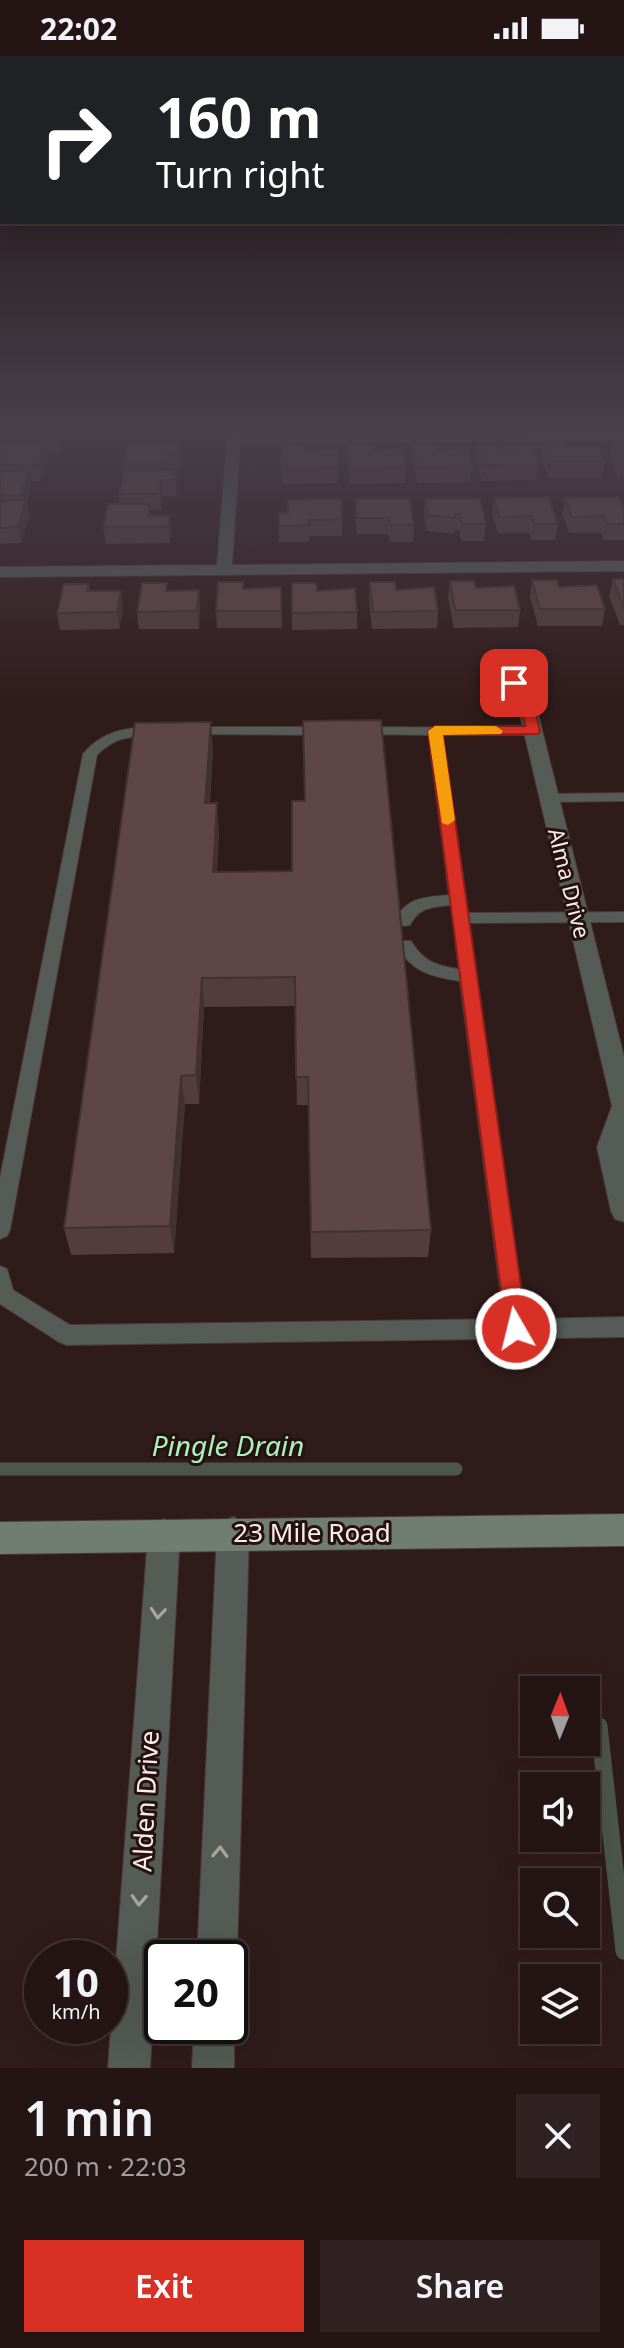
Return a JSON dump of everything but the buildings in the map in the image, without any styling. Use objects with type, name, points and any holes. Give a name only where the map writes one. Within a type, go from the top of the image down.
[{"type":"main road","name":"23 Mile Road","points":[[0,1538],[624,1530]]},
{"type":"street","points":[[224,570],[227,524]]},
{"type":"street","points":[[0,572],[624,566]]},
{"type":"street","name":"Alma Drive","points":[[502,668],[525,698],[624,1106],[610,1147],[624,1211]]},
{"type":"street","points":[[218,1940],[233,1533]]},
{"type":"street","name":"Alden Drive","points":[[129,2068],[164,1535]]},
{"type":"street","points":[[213,2068],[214,2044]]},
{"type":"lane","points":[[0,1230],[90,754],[105,738],[129,731],[533,731]]},
{"type":"lane","points":[[435,731],[516,1329]]},
{"type":"lane","points":[[549,798],[624,797]]},
{"type":"lane","points":[[404,921],[407,912],[422,903],[458,899]]},
{"type":"lane","points":[[460,918],[624,917]]},
{"type":"lane","points":[[405,945],[409,957],[423,969],[469,976]]},
{"type":"lane","points":[[0,1275],[3,1295],[67,1335],[624,1327]]},
{"type":"waterway","name":"Pingle Drain","points":[[0,1469],[456,1469]]},
{"type":"waterway","name":"Pingle Drain","points":[[600,1735],[624,1951]]},
{"type":"slow traffic","points":[[448,820],[435,731],[496,731]]},
{"type":"route","points":[[514,683],[525,698],[533,731],[435,731],[516,1329]]}]
